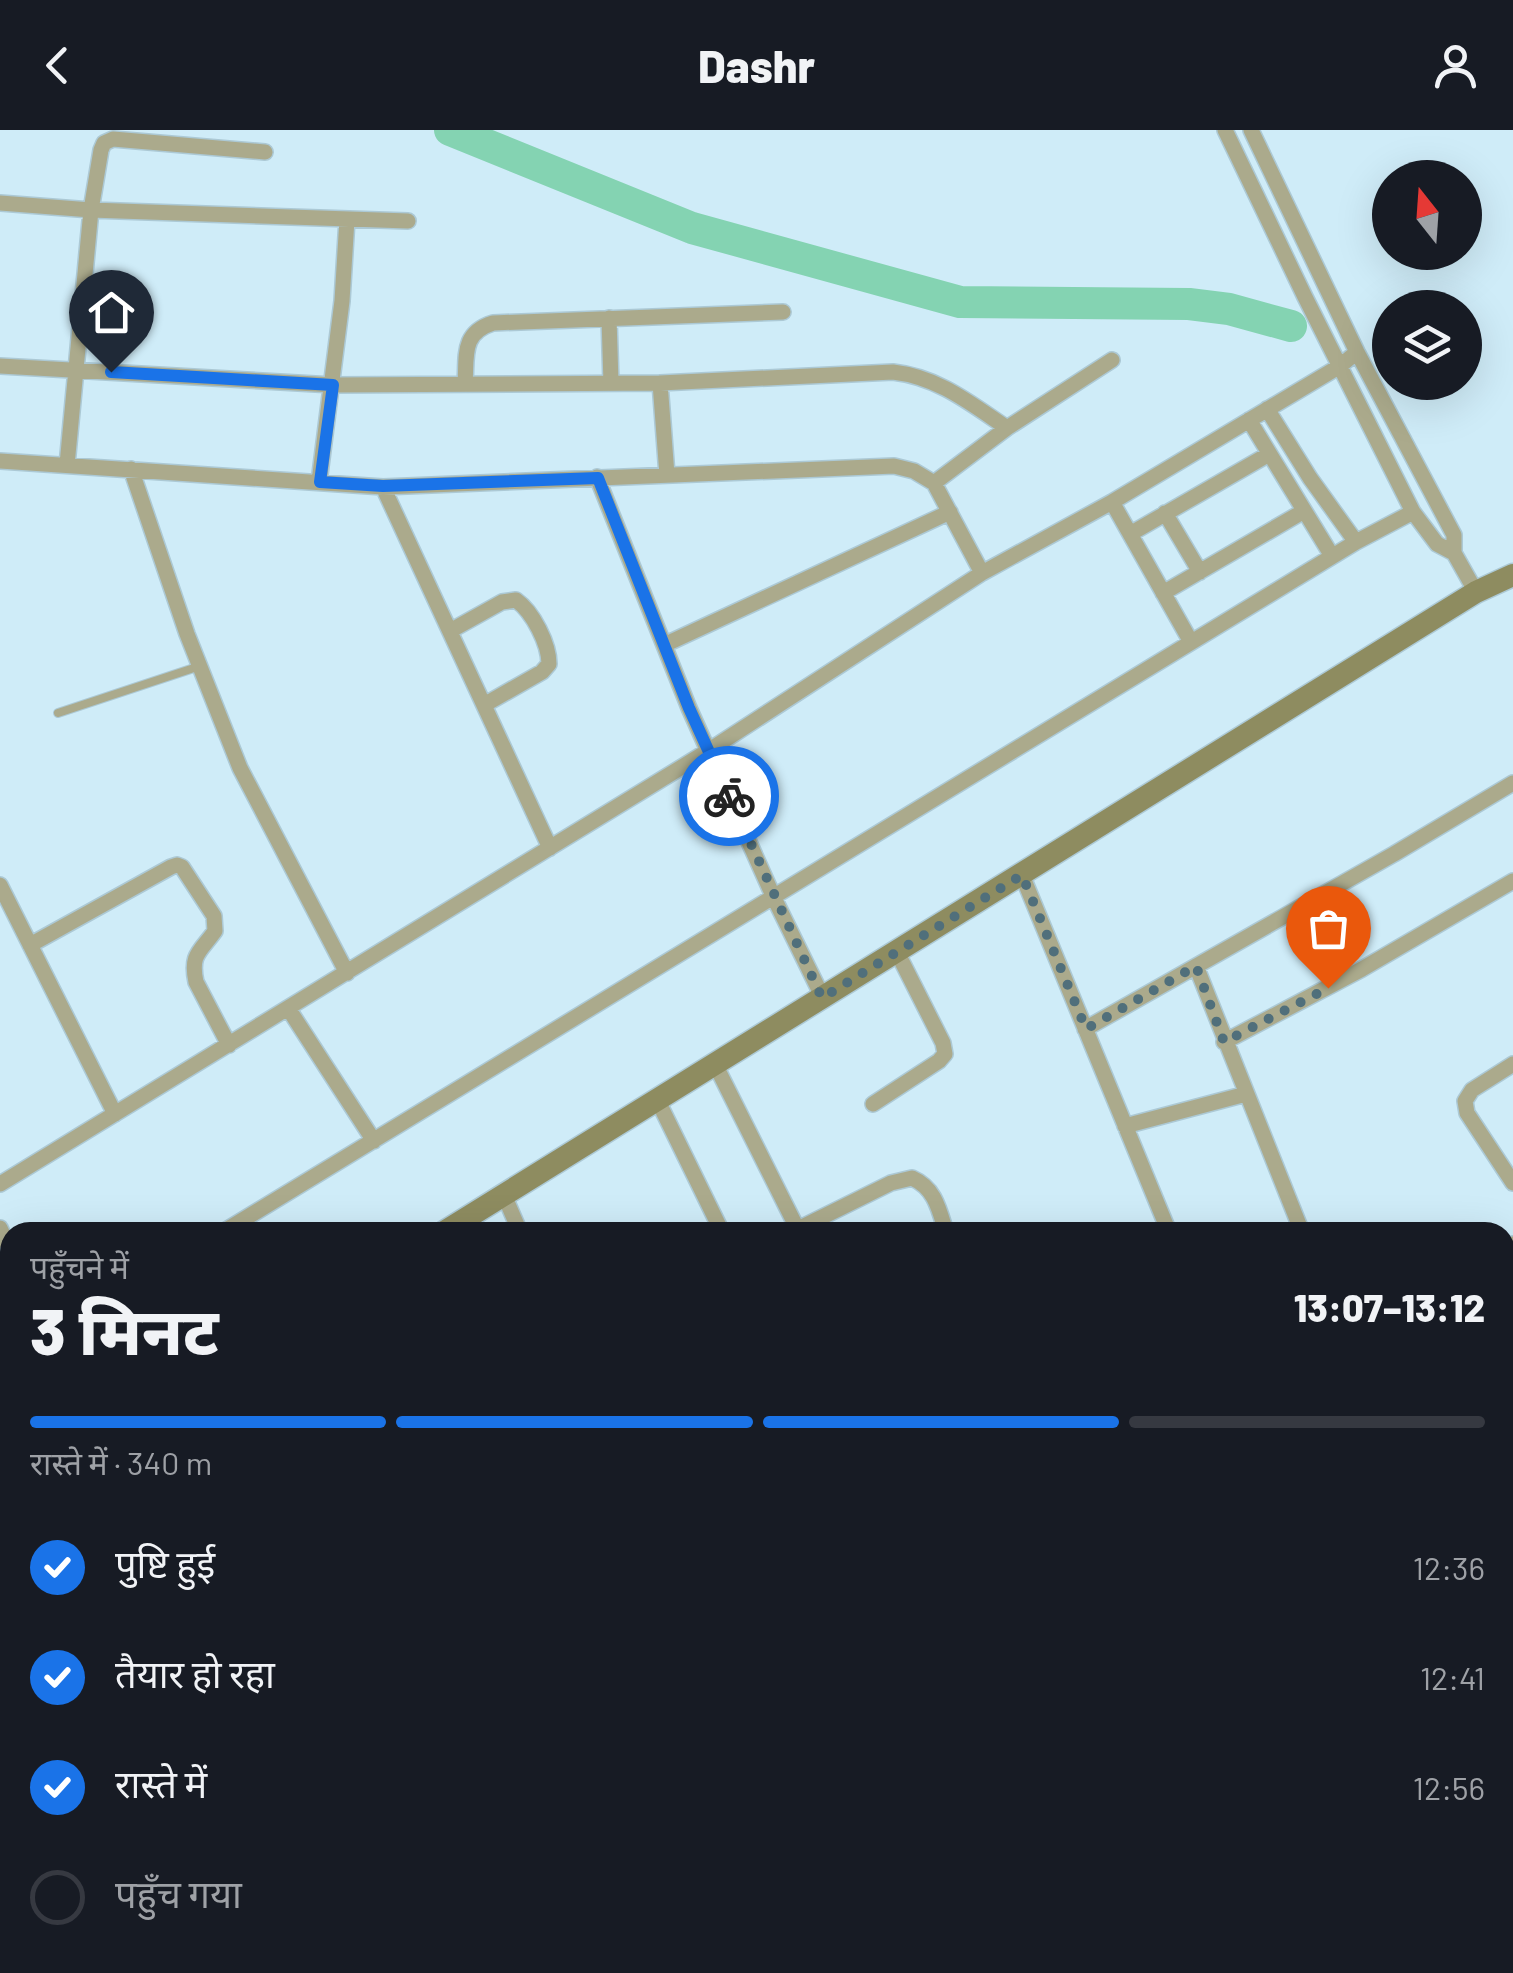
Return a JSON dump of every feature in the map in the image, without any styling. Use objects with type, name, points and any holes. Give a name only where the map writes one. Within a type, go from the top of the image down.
[{"type":"main road","points":[[460,1222],[1476,592],[1513,575]]},
{"type":"street","points":[[1225,130],[1304,298],[1413,512],[1437,544],[1454,553]]},
{"type":"street","points":[[1251,130],[1357,352],[1454,535],[1454,553],[1476,592]]},
{"type":"street","points":[[66,465],[92,210],[104,144],[113,139],[265,152]]},
{"type":"street","points":[[0,203],[408,221]]},
{"type":"street","points":[[320,482],[348,219]]},
{"type":"street","points":[[464,384],[468,340],[492,322],[783,312]]},
{"type":"street","points":[[608,318],[610,383]]},
{"type":"street","points":[[0,1184],[708,751],[982,573],[1112,502],[1340,366],[1357,352]]},
{"type":"street","points":[[934,484],[1007,428],[1112,360]]},
{"type":"street","points":[[0,366],[333,385],[660,383],[893,372],[944,386],[1007,428]]},
{"type":"street","points":[[660,383],[668,475]]},
{"type":"street","points":[[1267,410],[1356,542]]},
{"type":"street","points":[[1249,420],[1332,556]]},
{"type":"street","points":[[1130,534],[1270,454]]},
{"type":"street","points":[[0,461],[383,486],[894,466],[934,484],[982,573]]},
{"type":"street","points":[[132,469],[240,768],[346,973]]},
{"type":"street","points":[[598,478],[708,751],[822,998]]},
{"type":"street","points":[[383,486],[550,848]]},
{"type":"street","points":[[1112,502],[1192,642]]},
{"type":"street","points":[[1164,593],[1304,510]]},
{"type":"street","points":[[664,645],[950,512]]},
{"type":"street","points":[[239,1222],[1332,556],[1413,512]]},
{"type":"street","points":[[1165,513],[1200,572]]},
{"type":"street","points":[[450,631],[502,602],[516,600],[528,610],[548,652],[546,669],[484,705]]},
{"type":"street","points":[[1086,1029],[1513,783]]},
{"type":"street","points":[[30,945],[171,867],[182,867],[214,916],[215,932],[200,946],[193,960],[194,971],[228,1045]]},
{"type":"street","points":[[1022,875],[1164,1222]]},
{"type":"street","points":[[1224,1042],[1362,969],[1513,881]]},
{"type":"street","points":[[0,885],[115,1114]]},
{"type":"street","points":[[873,1104],[945,1054],[897,952]]},
{"type":"street","points":[[1196,966],[1298,1222]]},
{"type":"street","points":[[288,1008],[374,1140]]},
{"type":"street","points":[[715,1064],[791,1222]]},
{"type":"street","points":[[1513,1064],[1472,1090],[1465,1101],[1467,1113],[1508,1162],[1513,1183]]},
{"type":"street","points":[[1125,1126],[1246,1094]]},
{"type":"street","points":[[657,1100],[717,1222]]},
{"type":"street","points":[[813,1222],[891,1183],[912,1178],[929,1189],[943,1222]]},
{"type":"street","points":[[504,1195],[516,1222]]},
{"type":"lane","points":[[58,713],[200,666]]},
{"type":"waterway","points":[[450,130],[692,228],[960,302],[1189,304],[1229,309],[1291,326]]},
{"type":"way so far","points":[[729,796],[822,998],[1022,875],[1086,1029],[1196,966],[1224,1042],[1328,988]]},
{"type":"route","points":[[111,372],[333,385],[320,482],[383,486],[598,478],[689,708],[729,796]]}]
